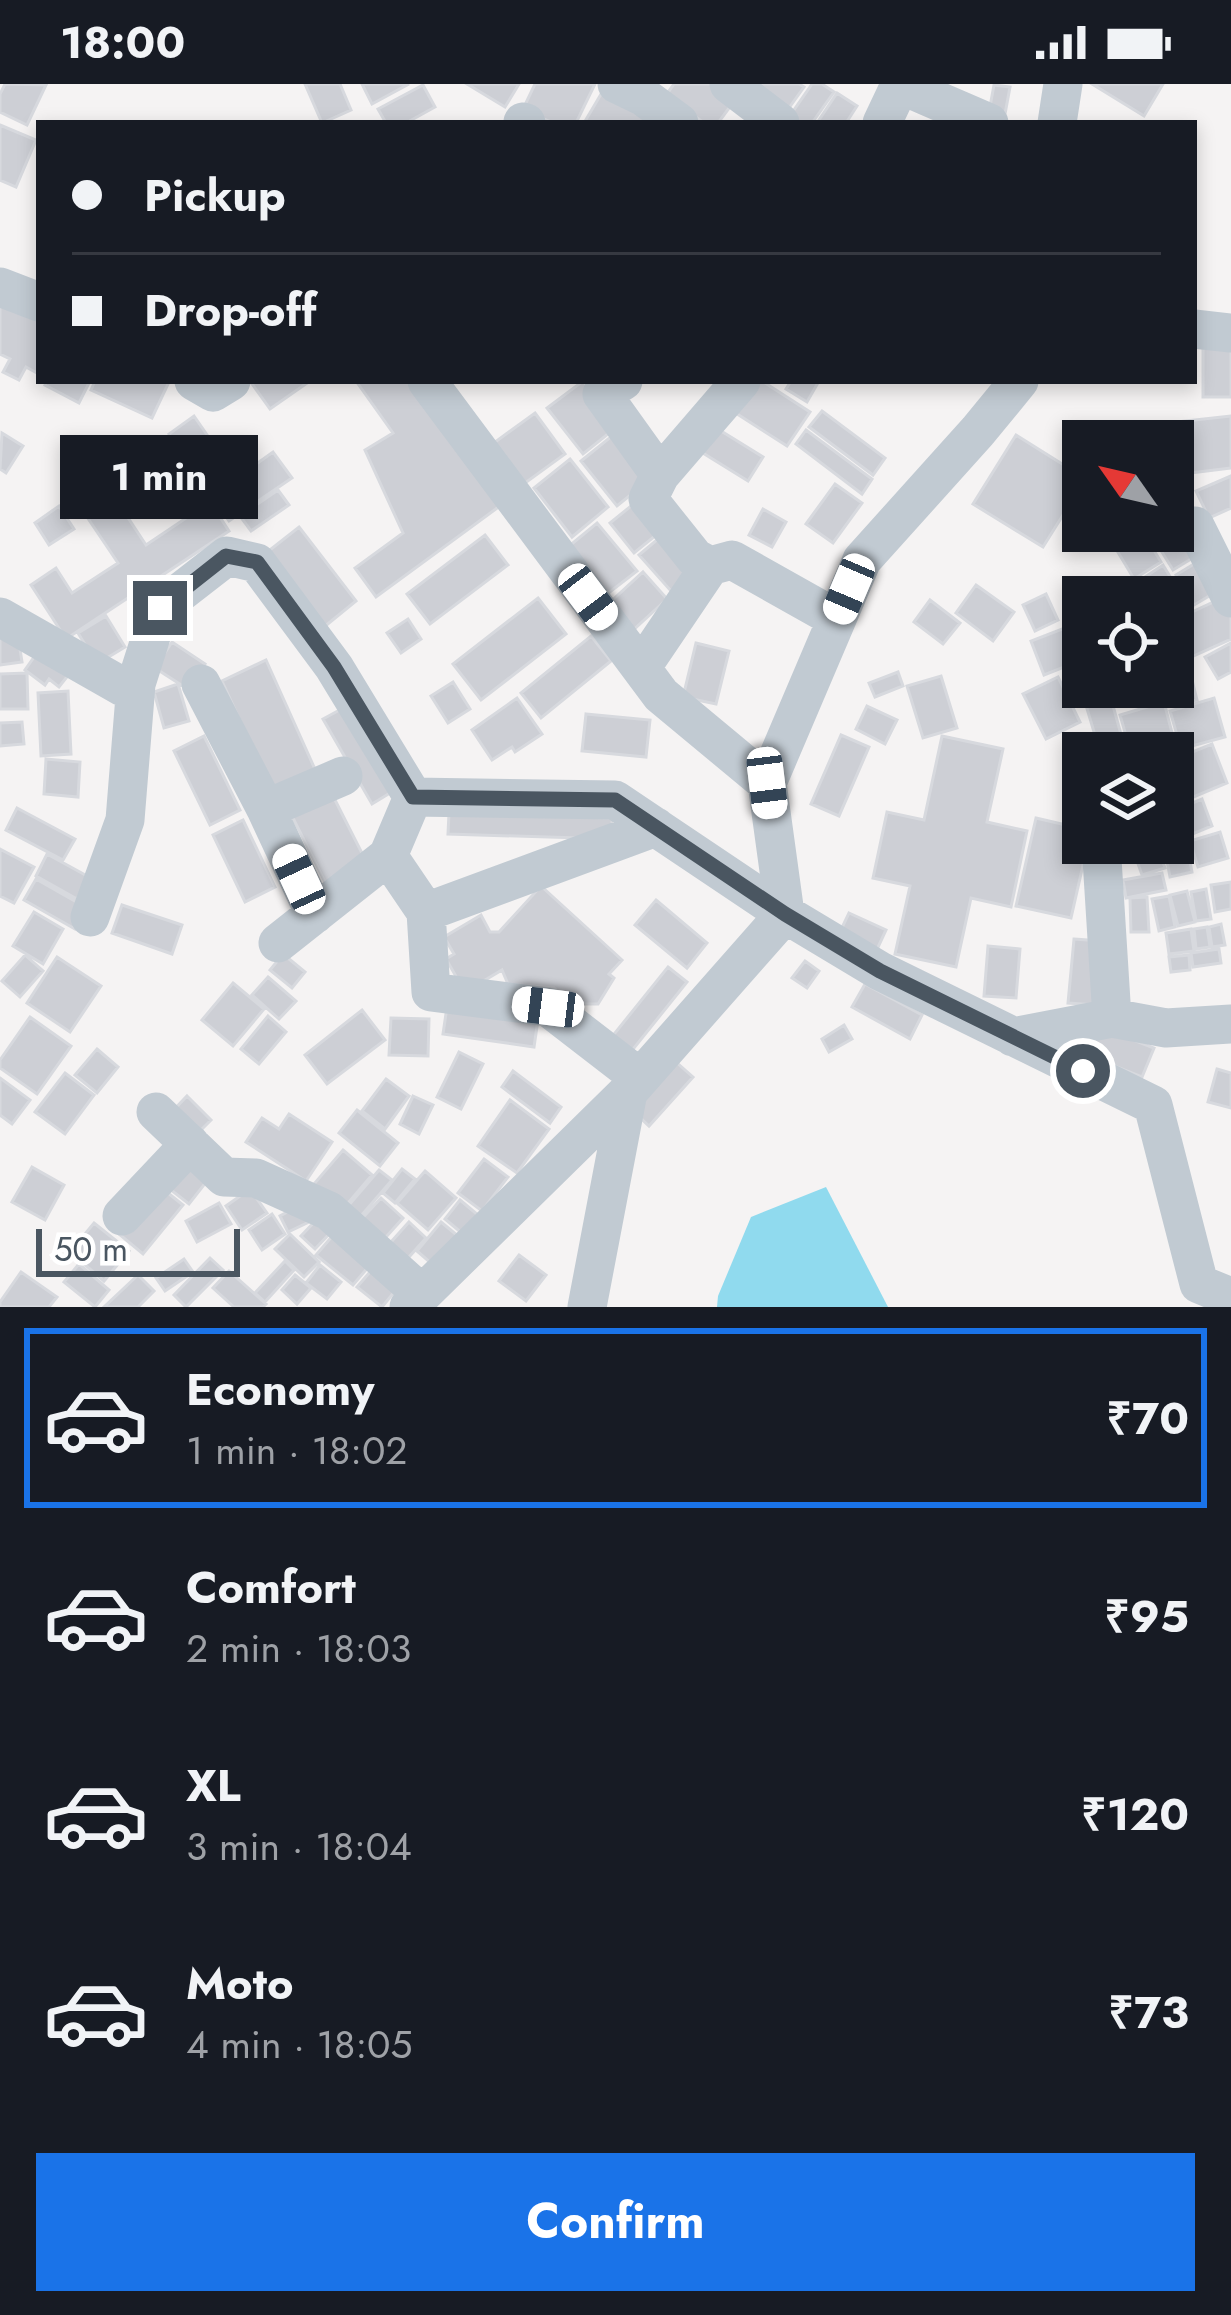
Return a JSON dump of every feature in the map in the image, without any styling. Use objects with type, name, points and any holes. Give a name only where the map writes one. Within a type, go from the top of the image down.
[{"type":"street","points":[[617,84],[676,120]]},
{"type":"street","points":[[729,84],[777,120]]},
{"type":"street","points":[[883,120],[900,84],[982,120]]},
{"type":"street","points":[[1057,120],[1063,84]]},
{"type":"street","points":[[0,287],[36,301]]},
{"type":"street","points":[[1197,329],[1231,333]]},
{"type":"street","points":[[199,384],[213,392],[226,384]]},
{"type":"street","points":[[429,384],[661,695],[767,783]]},
{"type":"street","points":[[618,384],[602,394],[660,475]]},
{"type":"street","points":[[710,566],[695,558],[648,499],[660,475],[738,384]]},
{"type":"street","points":[[156,1112],[224,1177],[256,1178],[329,1211],[416,1301],[634,1085],[785,914],[767,783],[836,619],[862,560],[1017,384]]},
{"type":"street","points":[[1195,526],[1231,598]]},
{"type":"street","points":[[90,917],[125,820],[136,684],[160,608],[226,556],[257,562],[334,667],[413,797]]},
{"type":"street","points":[[641,668],[710,566],[732,560],[836,619]]},
{"type":"street","points":[[0,616],[123,687],[136,684]]},
{"type":"street","points":[[202,684],[316,914]]},
{"type":"street","points":[[266,809],[343,776]]},
{"type":"street","points":[[413,797],[615,800],[785,914],[880,971],[1153,1106],[1199,1284],[1231,1297]]},
{"type":"street","points":[[278,943],[388,856],[413,797]]},
{"type":"street","points":[[426,912],[656,827]]},
{"type":"street","points":[[388,856],[426,912],[431,992],[548,1007],[634,1085]]},
{"type":"street","points":[[1102,864],[1112,1018]]},
{"type":"street","points":[[1013,1037],[1112,1018],[1166,1028],[1231,1024]]},
{"type":"street","points":[[587,1307],[634,1085]]},
{"type":"street","points":[[122,1216],[190,1144]]},
{"type":"water","points":[[826,1187],[888,1307],[717,1307],[751,1217]]},
{"type":"building","points":[[5,84],[46,85],[27,125],[0,112]]},
{"type":"building","points":[[305,84],[340,84],[351,110],[321,120]]},
{"type":"building","points":[[362,84],[409,84],[372,104]]},
{"type":"building","points":[[467,84],[519,84],[505,107]]},
{"type":"building","points":[[535,84],[595,84],[577,120],[547,120],[523,109]]},
{"type":"building","points":[[607,84],[651,108],[644,120],[586,120]]},
{"type":"building","points":[[674,84],[721,84],[738,96],[720,120],[700,120],[666,95]]},
{"type":"building","points":[[755,84],[799,84],[804,87],[784,115]]},
{"type":"building","points":[[812,84],[834,92],[814,120],[787,120]]},
{"type":"building","points":[[1092,84],[1163,84],[1144,116]]},
{"type":"building","points":[[423,85],[435,107],[411,120],[384,120],[378,109]]},
{"type":"building","points":[[994,85],[1010,87],[1005,114],[989,112]]},
{"type":"building","points":[[837,93],[857,106],[848,120],[819,120]]},
{"type":"building","points":[[0,125],[36,140],[16,187],[0,180]]},
{"type":"building","points":[[0,302],[36,320],[36,372],[26,367],[19,380],[3,372],[10,359],[0,354]]},
{"type":"building","points":[[1203,348],[1231,349],[1231,397],[1203,397]]},
{"type":"building","points":[[46,384],[88,384],[79,403]]},
{"type":"building","points":[[94,384],[168,384],[152,418],[91,390]]},
{"type":"building","points":[[252,384],[306,384],[270,409]]},
{"type":"building","points":[[358,384],[413,384],[504,503],[376,597],[355,568],[403,533],[365,450],[393,433]]},
{"type":"building","points":[[585,384],[618,426],[583,454],[547,408]]},
{"type":"building","points":[[748,384],[767,384],[810,412],[787,446],[731,410]]},
{"type":"building","points":[[789,384],[817,384],[807,402],[786,389]]},
{"type":"building","points":[[822,411],[885,458],[873,475],[809,427]]},
{"type":"building","points":[[535,413],[565,454],[521,486],[491,445]]},
{"type":"building","points":[[194,416],[237,478],[273,452],[292,478],[229,521],[169,434]]},
{"type":"building","points":[[1231,416],[1231,468],[1194,473],[1194,420]]},
{"type":"building","points":[[713,426],[763,457],[748,481],[698,450]]},
{"type":"building","points":[[806,430],[872,479],[862,494],[796,444]]},
{"type":"building","points":[[618,431],[654,476],[617,506],[581,461]]},
{"type":"building","points":[[2,433],[23,446],[6,473],[0,469]]},
{"type":"building","points":[[1016,435],[1062,464],[1062,517],[1043,547],[973,504]]},
{"type":"building","points":[[570,459],[608,507],[572,537],[534,488]]},
{"type":"building","points":[[1231,476],[1231,508],[1209,518],[1196,491]]},
{"type":"building","points":[[835,484],[862,503],[833,543],[806,524]]},
{"type":"building","points":[[278,490],[289,505],[251,531],[240,516]]},
{"type":"building","points":[[115,498],[146,545],[210,502],[229,531],[66,639],[31,585],[56,568],[72,593],[118,563],[87,517]]},
{"type":"building","points":[[636,502],[660,532],[634,553],[610,523]]},
{"type":"building","points":[[59,506],[74,529],[49,545],[35,523]]},
{"type":"building","points":[[763,509],[786,522],[772,547],[749,535]]},
{"type":"building","points":[[597,523],[637,571],[606,595],[568,547]]},
{"type":"building","points":[[299,527],[356,601],[324,627],[266,553]]},
{"type":"building","points":[[665,533],[696,569],[671,591],[639,555]]},
{"type":"building","points":[[485,535],[508,565],[430,624],[407,594]]},
{"type":"building","points":[[1118,552],[1155,552],[1161,562],[1132,576]]},
{"type":"building","points":[[1162,552],[1194,552],[1196,556],[1173,570]]},
{"type":"building","points":[[1202,559],[1221,589],[1194,605],[1194,576],[1176,575]]},
{"type":"building","points":[[1163,565],[1170,576],[1146,576]]},
{"type":"building","points":[[643,572],[667,599],[631,632],[607,605]]},
{"type":"building","points":[[976,585],[1014,612],[993,641],[956,613]]},
{"type":"building","points":[[1046,594],[1058,620],[1035,631],[1023,605]]},
{"type":"building","points":[[1224,597],[1231,614],[1231,639],[1194,656],[1194,611]]},
{"type":"building","points":[[538,598],[566,634],[481,700],[453,664]]},
{"type":"building","points":[[930,600],[960,623],[943,644],[914,622]]},
{"type":"building","points":[[106,616],[125,647],[97,664],[78,633]]},
{"type":"building","points":[[408,619],[421,639],[401,653],[387,633]]},
{"type":"building","points":[[1062,629],[1062,668],[1044,675],[1031,641]]},
{"type":"building","points":[[17,630],[22,662],[0,665],[0,633]]},
{"type":"building","points":[[591,636],[611,661],[541,718],[521,693]]},
{"type":"building","points":[[172,642],[205,664],[189,690],[155,668]]},
{"type":"building","points":[[696,643],[729,651],[716,704],[683,697]]},
{"type":"building","points":[[1231,643],[1231,672],[1218,679],[1205,657]]},
{"type":"building","points":[[39,650],[70,673],[59,687],[49,679],[45,685],[25,670]]},
{"type":"building","points":[[266,660],[318,776],[274,796],[222,681]]},
{"type":"building","points":[[898,672],[903,686],[875,697],[869,683]]},
{"type":"building","points":[[27,673],[28,709],[0,709],[0,674]]},
{"type":"building","points":[[941,676],[957,728],[923,738],[907,686]]},
{"type":"building","points":[[1058,677],[1062,708],[1073,708],[1080,722],[1046,739],[1023,694]]},
{"type":"building","points":[[453,682],[470,709],[448,723],[431,696]]},
{"type":"building","points":[[178,684],[189,721],[164,728],[154,692]]},
{"type":"building","points":[[68,691],[71,754],[41,756],[38,693]]},
{"type":"building","points":[[517,698],[542,734],[492,760],[472,730]]},
{"type":"building","points":[[1214,698],[1225,737],[1194,745],[1194,732],[1176,732],[1170,711],[1194,708],[1194,704]]},
{"type":"building","points":[[347,706],[395,790],[372,804],[323,719]]},
{"type":"building","points":[[867,706],[897,720],[885,744],[856,729]]},
{"type":"building","points":[[1087,708],[1114,708],[1120,732],[1094,732]]},
{"type":"building","points":[[1166,708],[1172,732],[1125,732],[1120,715]]},
{"type":"building","points":[[586,714],[650,720],[646,757],[582,751]]},
{"type":"building","points":[[22,722],[24,744],[0,746],[0,723]]},
{"type":"building","points":[[841,735],[869,747],[839,816],[811,804]]},
{"type":"building","points":[[204,736],[240,810],[210,825],[174,751]]},
{"type":"building","points":[[942,736],[1003,749],[987,822],[1027,831],[1011,907],[971,898],[956,967],[895,954],[910,886],[873,878],[887,812],[924,820]]},
{"type":"building","points":[[1212,744],[1227,783],[1194,797],[1194,751]]},
{"type":"building","points":[[46,759],[80,762],[78,797],[44,794]]},
{"type":"building","points":[[333,796],[368,865],[327,886],[292,816]]},
{"type":"building","points":[[1202,799],[1212,826],[1194,833],[1194,802]]},
{"type":"building","points":[[17,808],[75,839],[63,860],[6,830]]},
{"type":"building","points":[[449,813],[612,818],[612,839],[448,834]]},
{"type":"building","points":[[1036,818],[1062,824],[1062,864],[1083,864],[1071,918],[1016,906]]},
{"type":"building","points":[[243,820],[275,887],[245,902],[213,835]]},
{"type":"building","points":[[1220,832],[1228,858],[1198,867],[1194,840]]},
{"type":"building","points":[[0,849],[34,867],[14,903],[0,896]]},
{"type":"building","points":[[47,854],[89,877],[77,899],[36,876]]},
{"type":"building","points":[[1138,864],[1164,864],[1165,868],[1142,875]]},
{"type":"building","points":[[1168,864],[1191,864],[1192,872],[1170,877]]},
{"type":"building","points":[[1162,873],[1166,890],[1126,898],[1123,880]]},
{"type":"building","points":[[36,879],[87,908],[75,929],[24,900]]},
{"type":"building","points":[[1231,882],[1231,909],[1215,912],[1211,885]]},
{"type":"building","points":[[541,886],[622,960],[609,974],[614,978],[598,1004],[571,1004],[554,988],[508,984],[502,970],[465,992],[446,959],[454,954],[444,937],[481,915],[490,932],[499,932]]},
{"type":"building","points":[[1206,889],[1211,919],[1196,921],[1191,892]]},
{"type":"building","points":[[1187,891],[1195,922],[1178,926],[1170,895]]},
{"type":"building","points":[[1169,896],[1175,927],[1159,931],[1152,899]]},
{"type":"building","points":[[1147,897],[1149,932],[1131,932],[1130,898]]},
{"type":"building","points":[[656,900],[707,943],[687,968],[635,925]]},
{"type":"building","points":[[122,905],[182,925],[172,954],[112,933]]},
{"type":"building","points":[[34,912],[63,929],[43,964],[13,946]]},
{"type":"building","points":[[849,913],[886,930],[874,956],[837,938]]},
{"type":"building","points":[[1221,924],[1225,945],[1212,947],[1209,927]]},
{"type":"building","points":[[1207,927],[1210,947],[1196,949],[1194,929]]},
{"type":"building","points":[[1191,929],[1194,951],[1169,954],[1166,933]]},
{"type":"building","points":[[1074,939],[1101,941],[1096,1005],[1068,1003]]},
{"type":"building","points":[[988,946],[1020,949],[1016,998],[984,996]]},
{"type":"building","points":[[1219,949],[1221,963],[1193,967],[1191,953]]},
{"type":"building","points":[[283,954],[305,972],[292,988],[270,970]]},
{"type":"building","points":[[25,955],[43,971],[20,997],[2,981]]},
{"type":"building","points":[[1189,955],[1190,970],[1171,972],[1169,957]]},
{"type":"building","points":[[57,957],[101,986],[70,1032],[27,1003]]},
{"type":"building","points":[[805,961],[819,971],[807,988],[792,978]]},
{"type":"building","points":[[668,967],[687,982],[630,1053],[611,1038]]},
{"type":"building","points":[[268,977],[296,1001],[279,1019],[252,995]]},
{"type":"building","points":[[233,983],[264,1009],[233,1046],[202,1020]]},
{"type":"building","points":[[865,984],[922,1015],[910,1039],[852,1007]]},
{"type":"building","points":[[448,1000],[539,1013],[534,1047],[443,1034]]},
{"type":"building","points":[[362,1010],[385,1040],[327,1084],[305,1055]]},
{"type":"building","points":[[268,1016],[286,1032],[259,1064],[241,1049]]},
{"type":"building","points":[[30,1017],[71,1046],[37,1094],[0,1068],[0,1060]]},
{"type":"building","points":[[391,1018],[429,1019],[428,1056],[389,1055]]},
{"type":"building","points":[[844,1025],[852,1039],[829,1052],[822,1039]]},
{"type":"building","points":[[1100,1027],[1154,1048],[1142,1077],[1089,1056]]},
{"type":"building","points":[[97,1049],[118,1067],[97,1093],[75,1075]]},
{"type":"building","points":[[459,1052],[483,1064],[461,1109],[437,1097]]},
{"type":"building","points":[[676,1062],[693,1077],[649,1126],[633,1111]]},
{"type":"building","points":[[1217,1069],[1231,1073],[1231,1108],[1208,1102]]},
{"type":"building","points":[[513,1071],[561,1107],[550,1123],[502,1087]]},
{"type":"building","points":[[65,1073],[94,1095],[65,1134],[35,1112]]},
{"type":"building","points":[[0,1078],[30,1100],[12,1124],[0,1115]]},
{"type":"building","points":[[386,1079],[409,1096],[385,1129],[362,1111]]},
{"type":"building","points":[[187,1096],[211,1120],[193,1138],[169,1115]]},
{"type":"building","points":[[413,1096],[433,1105],[419,1134],[400,1124]]},
{"type":"building","points":[[510,1100],[549,1129],[517,1173],[478,1146]]},
{"type":"building","points":[[357,1110],[398,1143],[380,1166],[339,1133]]},
{"type":"building","points":[[289,1114],[332,1142],[306,1181],[246,1142],[262,1118],[279,1129]]},
{"type":"building","points":[[343,1150],[372,1175],[343,1209],[314,1184]]},
{"type":"building","points":[[181,1159],[207,1181],[189,1204],[162,1183]]},
{"type":"building","points":[[484,1159],[508,1177],[482,1211],[458,1193]]},
{"type":"building","points":[[32,1167],[64,1185],[45,1220],[12,1202]]},
{"type":"building","points":[[402,1169],[415,1179],[395,1203],[383,1193]]},
{"type":"building","points":[[379,1170],[392,1180],[354,1224],[342,1213]]},
{"type":"building","points":[[425,1171],[456,1198],[428,1230],[397,1203]]},
{"type":"building","points":[[158,1185],[183,1205],[143,1254],[119,1234]]},
{"type":"building","points":[[250,1189],[267,1213],[242,1230],[226,1206]]},
{"type":"building","points":[[381,1198],[403,1218],[378,1246],[355,1226]]},
{"type":"building","points":[[460,1200],[478,1215],[463,1234],[445,1219]]},
{"type":"building","points":[[219,1203],[231,1224],[197,1242],[186,1221]]},
{"type":"building","points":[[304,1203],[313,1220],[288,1232],[280,1216]]},
{"type":"building","points":[[272,1214],[285,1234],[262,1250],[249,1230]]},
{"type":"building","points":[[320,1216],[334,1229],[315,1249],[301,1236]]},
{"type":"building","points":[[409,1222],[426,1238],[400,1267],[383,1251]]},
{"type":"building","points":[[441,1222],[458,1236],[433,1265],[417,1251]]},
{"type":"building","points":[[94,1223],[129,1251],[104,1281],[70,1252]]},
{"type":"building","points":[[340,1227],[376,1258],[353,1285],[316,1255]]},
{"type":"building","points":[[290,1234],[319,1262],[304,1277],[275,1249]]},
{"type":"building","points":[[519,1255],[546,1275],[526,1301],[499,1281]]},
{"type":"building","points":[[210,1258],[223,1270],[186,1307],[174,1295]]},
{"type":"building","points":[[184,1259],[193,1272],[165,1291],[156,1278]]},
{"type":"building","points":[[285,1261],[294,1270],[265,1302],[255,1293]]},
{"type":"building","points":[[79,1264],[109,1290],[95,1307],[64,1282]]},
{"type":"building","points":[[320,1265],[341,1282],[327,1299],[306,1283]]},
{"type":"building","points":[[376,1265],[400,1285],[382,1307],[357,1287]]},
{"type":"building","points":[[229,1271],[266,1304],[234,1307],[213,1288]]},
{"type":"building","points":[[21,1272],[57,1297],[49,1307],[0,1307]]},
{"type":"building","points":[[138,1275],[154,1291],[138,1307],[104,1307]]},
{"type":"building","points":[[295,1275],[311,1288],[297,1304],[282,1290]]},
{"type":"route","points":[[160,608],[226,556],[257,562],[334,667],[413,797],[615,800],[785,914],[880,971],[1083,1071]]}]
